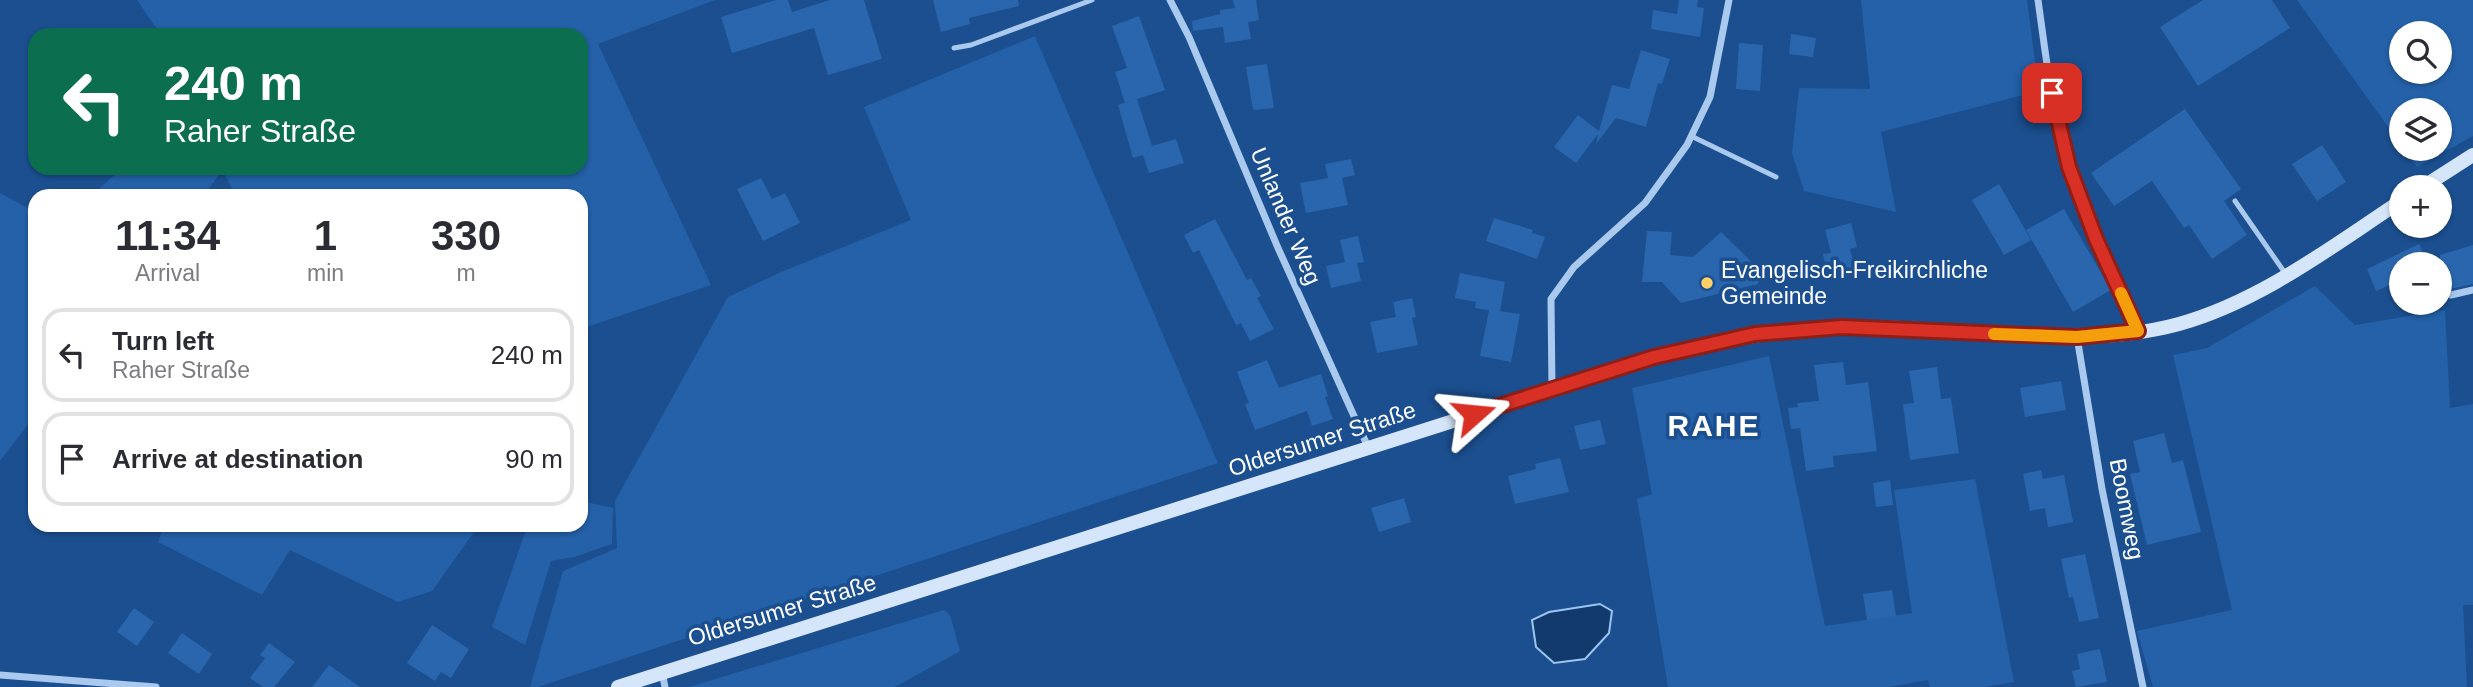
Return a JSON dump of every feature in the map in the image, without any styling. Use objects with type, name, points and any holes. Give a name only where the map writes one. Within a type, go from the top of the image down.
[{"type":"main road","points":[[2442,175],[2473,155]]},
{"type":"main road","name":"Oldersumer Straße","points":[[618,687],[1654,357],[1755,334],[1842,327],[2077,337],[2178,324],[2203,316],[2287,276],[2389,209]]},
{"type":"street","name":"Unlander Weg","points":[[1170,0],[1189,37],[1278,248],[1368,447]]},
{"type":"street","points":[[1552,389],[1551,299],[1574,267],[1645,204],[1692,136],[1710,97],[1729,0]]},
{"type":"street","points":[[2038,0],[2052,93],[2069,167],[2096,239],[2138,331]]},
{"type":"street","points":[[2452,295],[2473,290]]},
{"type":"street","name":"Boomweg","points":[[2077,337],[2102,489],[2143,687]]},
{"type":"street","points":[[662,672],[665,687]]},
{"type":"street","points":[[0,675],[156,687]]},
{"type":"lane","points":[[954,48],[971,46],[1092,0]]},
{"type":"lane","points":[[1692,136],[1776,177]]},
{"type":"lane","points":[[2235,201],[2287,276]]},
{"type":"shaded area","points":[[137,0],[715,0],[598,44],[711,285],[588,327],[588,189],[232,189],[225,175],[588,175],[588,28],[156,28]]},
{"type":"shaded area","points":[[1861,0],[2027,0],[2039,91],[1881,132],[1896,212],[1804,191],[1792,153],[1799,88],[1870,89]]},
{"type":"shaded area","points":[[2297,0],[2473,0],[2473,136],[2452,148],[2452,98],[2389,98],[2389,128]]},
{"type":"shaded area","points":[[1035,36],[1218,463],[538,687],[530,687],[563,571],[617,548],[615,501],[728,297],[781,272],[911,220],[864,107]]},
{"type":"shaded area","points":[[2413,161],[2428,161],[2417,167]]},
{"type":"shaded area","points":[[114,175],[219,175],[208,189],[99,189]]},
{"type":"shaded area","points":[[0,193],[28,208],[28,424],[0,461]]},
{"type":"shaded area","points":[[2315,286],[2355,325],[2415,315],[2445,315],[2450,408],[2473,404],[2473,605],[2463,605],[2467,687],[2153,687],[2137,631],[2232,610],[2173,355],[2207,348]]},
{"type":"shaded area","points":[[1769,356],[1825,626],[1912,613],[1894,490],[1975,479],[2014,682],[1985,687],[1930,687],[1928,680],[1889,687],[1668,687],[1637,499],[1652,494],[1632,388]]},
{"type":"shaded area","points":[[588,503],[613,508],[612,544],[574,557],[551,561],[525,645],[492,627],[525,532],[588,532]]},
{"type":"shaded area","points":[[162,532],[474,532],[432,591],[398,602],[290,550],[262,595],[158,542]]},
{"type":"shaded area","points":[[1600,604],[1612,611],[1609,633],[1585,659],[1554,663],[1536,647],[1532,620],[1549,612]]},
{"type":"shaded area","points":[[944,610],[950,615],[960,651],[895,687],[689,687]]},
{"type":"building","points":[[776,0],[788,0],[792,12],[830,0],[864,0],[882,59],[828,75],[814,28],[732,53],[721,17]]},
{"type":"building","points":[[933,0],[1018,0],[1019,6],[969,18],[970,24],[941,32]]},
{"type":"building","points":[[1233,0],[1256,0],[1259,20],[1248,22],[1251,39],[1225,43],[1223,27],[1193,31],[1192,21],[1220,14],[1220,10],[1235,8]]},
{"type":"building","points":[[1679,0],[1698,0],[1697,7],[1704,8],[1700,37],[1651,29],[1653,10],[1677,14]]},
{"type":"building","points":[[2203,0],[2272,0],[2290,28],[2198,86],[2160,27]]},
{"type":"building","points":[[1139,16],[1165,90],[1125,103],[1115,72],[1127,68],[1112,26]]},
{"type":"building","points":[[1791,34],[1816,38],[1813,57],[1789,54]]},
{"type":"building","points":[[1739,43],[1763,45],[1760,91],[1736,89]]},
{"type":"building","points":[[1641,50],[1670,59],[1662,84],[1658,83],[1646,127],[1616,118],[1596,144],[1598,134],[1576,163],[1554,147],[1578,115],[1599,131],[1612,85],[1629,89]]},
{"type":"building","points":[[1267,64],[1274,108],[1253,110],[1246,67]]},
{"type":"building","points":[[1137,99],[1152,146],[1176,139],[1184,163],[1149,173],[1143,155],[1133,158],[1118,105]]},
{"type":"building","points":[[2185,109],[2241,189],[2224,201],[2247,235],[2212,259],[2189,225],[2184,228],[2152,181],[2114,206],[2091,173]]},
{"type":"building","points":[[2322,145],[2346,182],[2317,201],[2292,164]]},
{"type":"building","points":[[1351,159],[1355,175],[1342,178],[1348,205],[1306,213],[1300,183],[1328,178],[1325,164]]},
{"type":"building","points":[[761,178],[772,199],[785,193],[800,223],[763,241],[737,189]]},
{"type":"building","points":[[1999,184],[2031,240],[2004,255],[1972,200]]},
{"type":"building","points":[[2064,209],[2111,290],[2073,312],[2026,230]]},
{"type":"building","points":[[1494,218],[1533,230],[1532,233],[1545,237],[1537,259],[1486,241]]},
{"type":"building","points":[[1215,219],[1247,280],[1251,278],[1261,296],[1257,298],[1274,329],[1250,341],[1241,323],[1236,325],[1199,250],[1193,253],[1184,235]]},
{"type":"building","points":[[1851,223],[1857,247],[1850,249],[1856,274],[1829,281],[1823,254],[1831,253],[1825,230]]},
{"type":"building","points":[[1647,231],[1672,232],[1670,255],[1693,257],[1721,232],[1761,271],[1758,284],[1681,303],[1662,282],[1642,282]]},
{"type":"building","points":[[1358,236],[1364,262],[1357,263],[1361,281],[1331,288],[1326,266],[1345,262],[1340,240]]},
{"type":"building","points":[[2419,244],[2423,252],[2402,252]]},
{"type":"building","points":[[2473,245],[2473,284],[2452,289],[2450,252]]},
{"type":"building","points":[[2389,258],[2389,285],[2376,291],[2367,269]]},
{"type":"building","points":[[1460,273],[1505,282],[1500,311],[1520,314],[1511,362],[1480,356],[1489,310],[1475,308],[1476,302],[1455,298]]},
{"type":"building","points":[[1412,298],[1416,317],[1412,318],[1418,345],[1377,353],[1370,322],[1396,317],[1393,302]]},
{"type":"building","points":[[1267,360],[1279,388],[1321,374],[1333,419],[1312,426],[1307,411],[1255,430],[1245,404],[1249,403],[1237,372]]},
{"type":"building","points":[[1843,362],[1846,385],[1868,382],[1877,451],[1833,456],[1834,467],[1806,471],[1800,428],[1791,429],[1788,408],[1798,407],[1797,403],[1819,401],[1814,365]]},
{"type":"building","points":[[1937,367],[1941,399],[1951,398],[1959,453],[1910,460],[1903,404],[1914,403],[1909,371]]},
{"type":"building","points":[[2061,381],[2066,410],[2025,417],[2020,388]]},
{"type":"building","points":[[1600,420],[1606,444],[1580,450],[1574,426]]},
{"type":"building","points":[[2164,433],[2172,463],[2183,460],[2201,532],[2147,545],[2130,474],[2140,472],[2133,441]]},
{"type":"building","points":[[1560,458],[1569,492],[1515,504],[1508,476],[1536,469],[1535,464]]},
{"type":"building","points":[[2041,470],[2043,479],[2064,475],[2073,522],[2048,527],[2045,508],[2030,511],[2023,474]]},
{"type":"building","points":[[1890,480],[1893,505],[1876,507],[1873,483]]},
{"type":"building","points":[[1404,498],[1411,522],[1379,532],[1371,508]]},
{"type":"building","points":[[2085,554],[2099,618],[2079,622],[2073,597],[2069,598],[2061,559]]},
{"type":"building","points":[[1892,590],[1896,616],[1867,620],[1863,594]]},
{"type":"building","points":[[134,608],[154,622],[137,646],[117,632]]},
{"type":"building","points":[[432,625],[469,649],[451,678],[441,672],[435,681],[407,663]]},
{"type":"building","points":[[182,633],[212,654],[199,674],[168,653]]},
{"type":"building","points":[[269,643],[295,662],[274,687],[263,687],[250,678],[265,658],[260,655]]},
{"type":"building","points":[[2100,649],[2107,682],[2076,687],[2072,671],[2080,669],[2077,654]]},
{"type":"building","points":[[329,665],[360,687],[312,687]]},
{"type":"slow traffic","points":[[1994,334],[2077,337],[2138,331],[2121,293]]},
{"type":"place","name":"Evangelisch-Freikirchliche Gemeinde","points":[[1707,283]]},
{"type":"district","name":"RAHE","points":[[1714,426]]},
{"type":"route","points":[[1474,414],[1654,357],[1755,334],[1842,327],[2077,337],[2138,331],[2096,239],[2069,167],[2052,93]]}]
